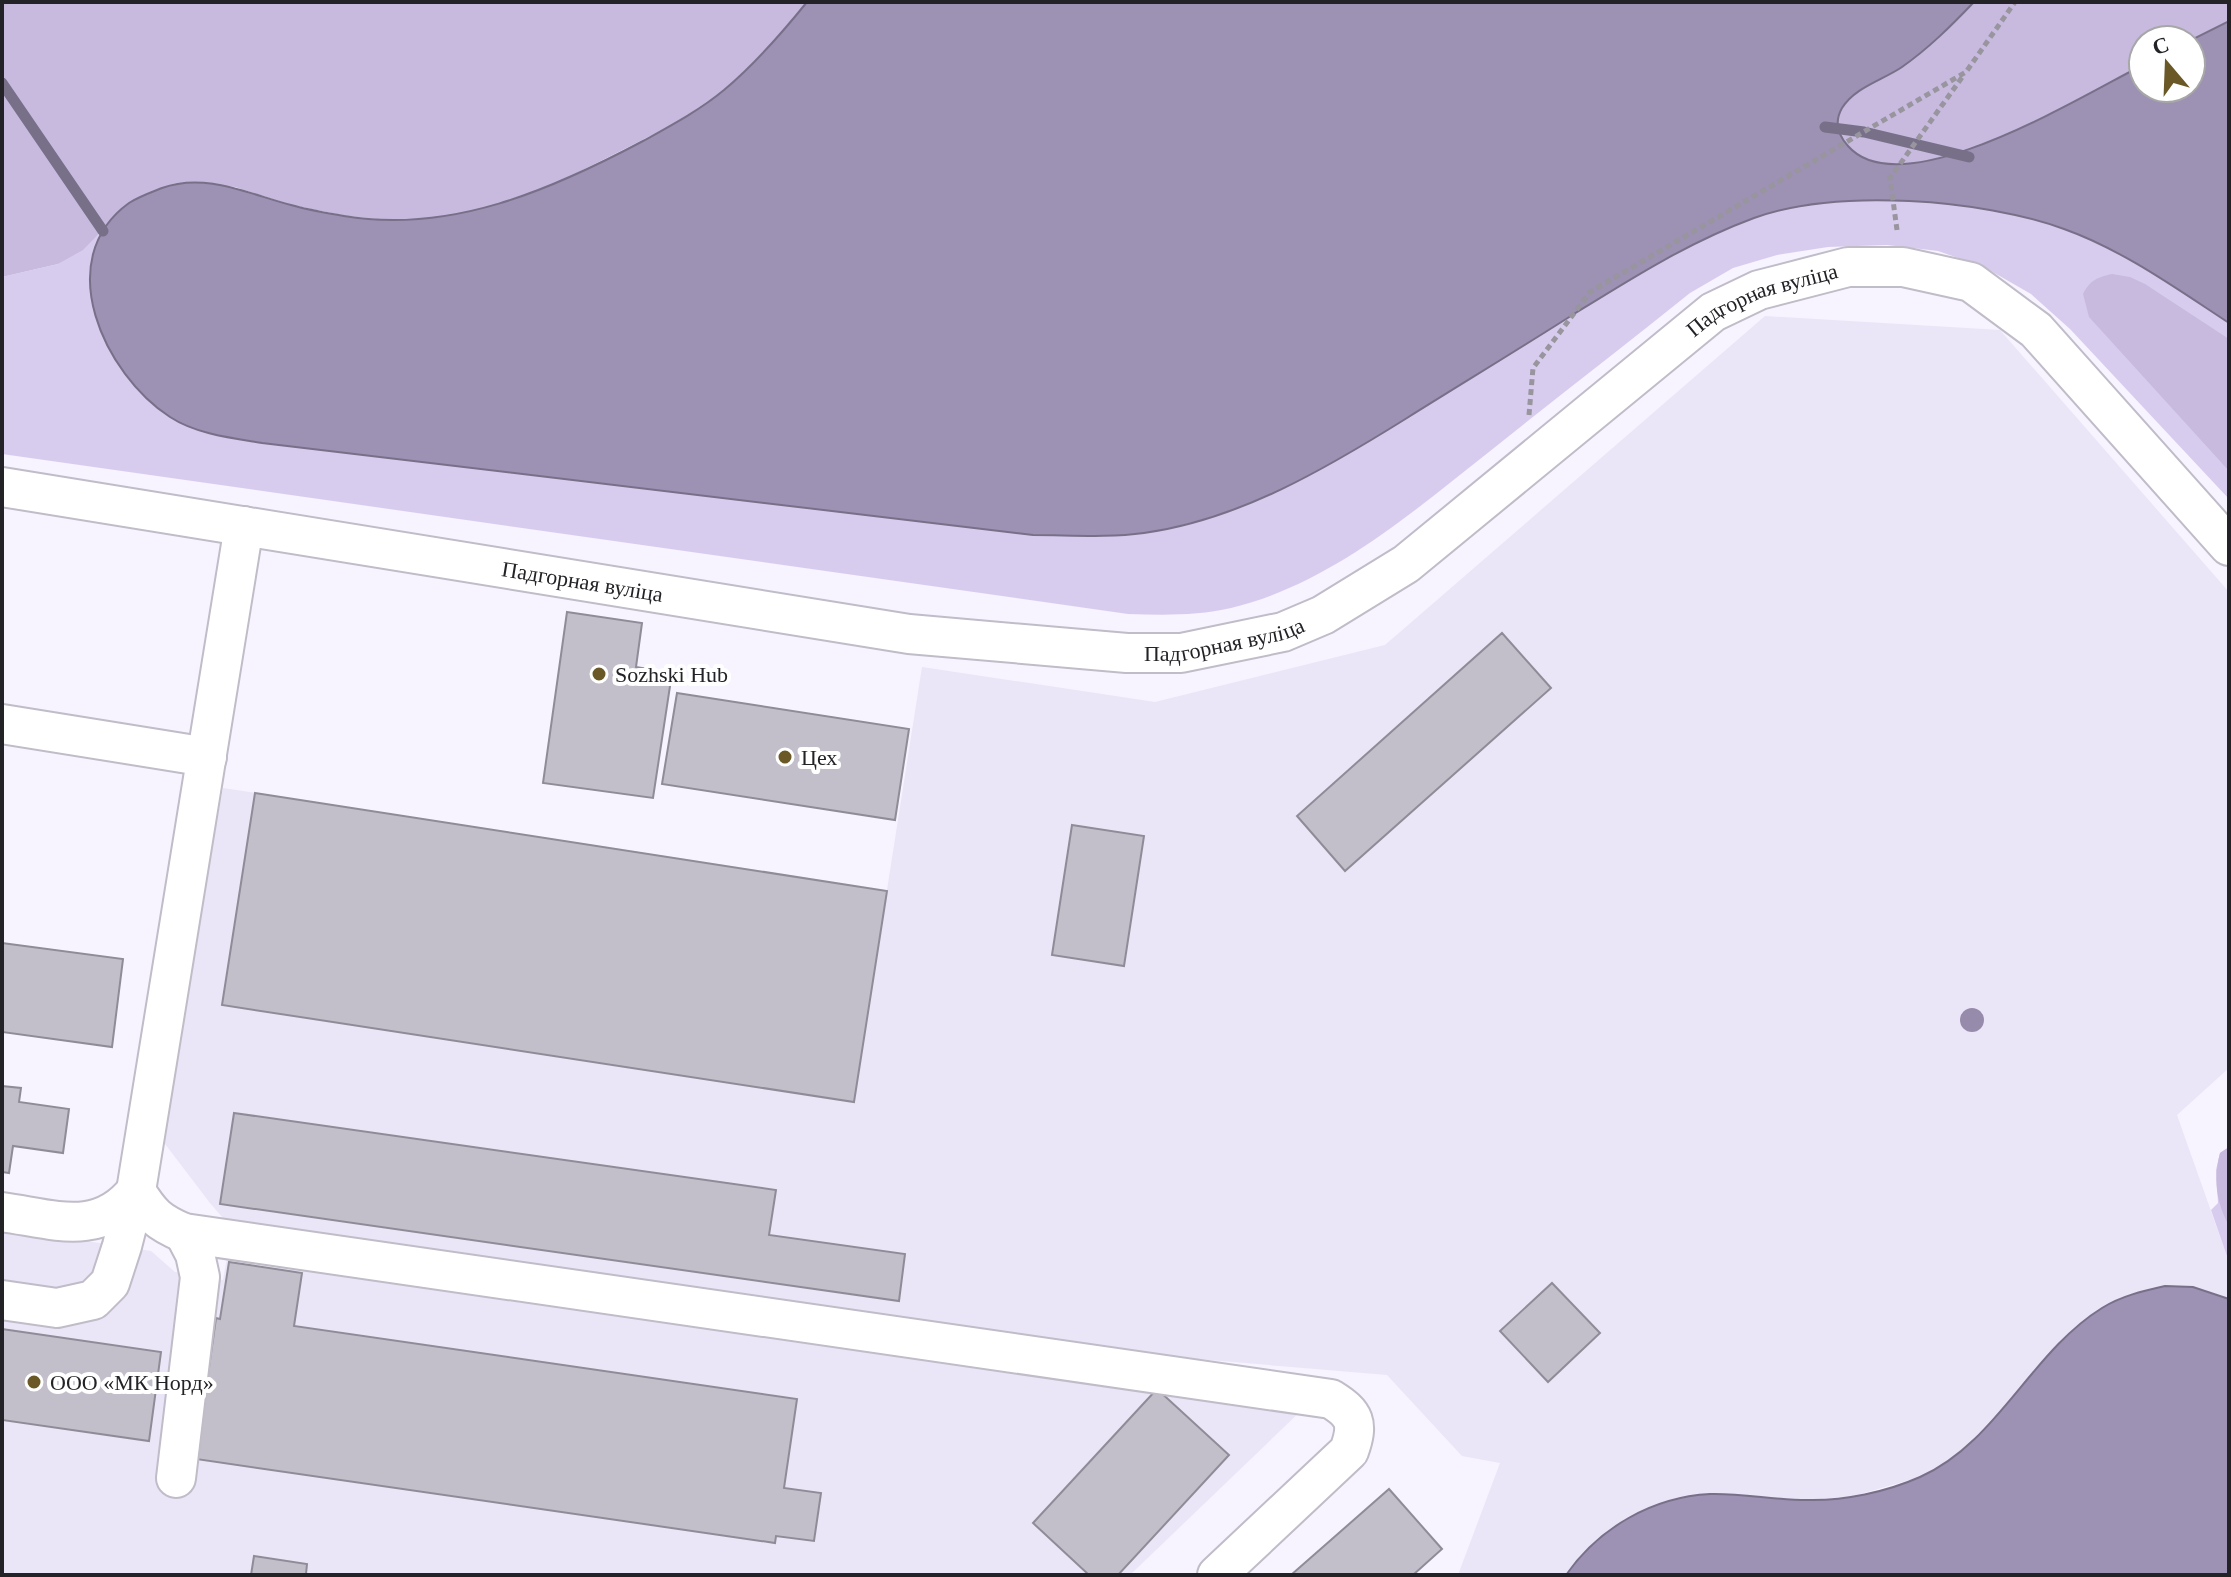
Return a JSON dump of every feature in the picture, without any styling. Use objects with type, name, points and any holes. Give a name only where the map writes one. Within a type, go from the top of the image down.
[{"type":"street","name":"Падгорная вуліца","points":[[2,487],[909,634],[1127,653],[1181,653],[1283,632],[1323,615],[1406,564],[1713,312],[1759,290],[1808,275],[1848,267],[1903,267],[1971,282],[2036,330],[2229,546]]},
{"type":"street","points":[[2,1300],[57,1308],[93,1300],[110,1283],[122,1246],[136,1191],[244,526]]},
{"type":"street","points":[[2,724],[207,757]]},
{"type":"street","points":[[2,1212],[77,1223],[95,1221],[123,1207],[136,1191]]},
{"type":"street","points":[[136,1191],[150,1213],[164,1225],[184,1233],[1315,1396],[1331,1399],[1348,1410],[1354,1421],[1349,1451],[1217,1575]]},
{"type":"street","points":[[176,1478],[200,1277],[195,1254],[184,1233]]},
{"type":"path","points":[[1903,267],[1890,178],[2015,2]]},
{"type":"path","points":[[1524,467],[1533,368],[1590,292],[1966,72]]},
{"type":"shaded area","points":[[2,2],[807,2],[767,49],[723,91],[674,124],[565,179],[505,203],[451,216],[397,221],[347,216],[291,205],[235,187],[199,183],[129,203],[83,250],[58,264],[2,277]]},
{"type":"shaded area","points":[[807,2],[1939,160],[2127,72],[2127,104],[2207,104],[2207,32],[2229,21],[2229,499],[2070,329],[2031,294],[1984,267],[1938,251],[1887,245],[1828,247],[1777,255],[1733,268],[1690,293],[1434,496],[1370,542],[1303,582],[1268,597],[1205,612],[1128,614],[2,454],[2,277],[58,264],[103,231],[129,203],[397,221],[451,216],[505,203],[565,179],[674,124],[723,91],[767,49]]},
{"type":"shaded area","points":[[807,2],[1974,2],[1921,52],[1854,95],[1842,108],[1838,128],[1848,146],[1874,162],[1909,164],[1950,155],[1994,140],[2127,73],[2127,104],[2207,104],[2207,32],[2229,21],[2229,323],[2149,271],[2107,248],[2064,229],[2031,219],[1993,210],[1909,201],[1867,200],[1788,209],[1730,228],[1661,262],[1377,437],[1281,489],[1214,517],[1144,533],[1103,536],[1033,535],[226,437],[191,428],[170,417],[146,398],[125,374],[108,346],[96,316],[90,285],[93,255],[105,227],[137,199],[162,188],[194,182],[227,186],[311,210],[384,220],[422,219],[499,204],[608,159],[695,111],[747,70]]},
{"type":"shaded area","points":[[1974,2],[2229,2],[2229,21],[2207,32],[2207,24],[2127,24],[2127,73],[1994,140],[1950,155],[1909,164],[1874,162],[1848,146],[1838,123],[1842,108],[1862,89],[1912,60]]},
{"type":"shaded area","points":[[2112,274],[2145,284],[2229,339],[2229,471],[2089,317],[2083,294],[2095,280]]},
{"type":"shaded area","points":[[1765,316],[2000,330],[2229,592],[2229,1068],[2177,1115],[2229,1262],[2229,1299],[2193,1287],[2073,1330],[1980,1432],[1949,1461],[1920,1477],[1850,1497],[1808,1500],[1708,1494],[1681,1498],[1625,1519],[1575,1562],[1566,1575],[1458,1575],[1500,1463],[1462,1456],[1387,1375],[1102,1351],[236,1224],[223,1218],[159,1136],[223,788],[887,890],[922,667],[1155,702],[1385,645]]},
{"type":"shaded area","points":[[2229,1147],[2229,1262],[2211,1210],[2218,1203],[2216,1170],[2220,1153]]},
{"type":"shaded area","points":[[2229,1147],[2229,1226],[2221,1208],[2216,1181],[2220,1153]]},
{"type":"shaded area","points":[[2,1228],[151,1251],[175,1272],[223,1280],[228,1252],[1305,1407],[1130,1575],[2,1575]]},
{"type":"shaded area","points":[[2165,1286],[2193,1287],[2229,1299],[2229,1575],[1566,1575],[1594,1543],[1611,1530],[1629,1518],[1668,1501],[1710,1494],[1795,1500],[1835,1499],[1879,1491],[1920,1477],[1947,1462],[1971,1442],[2077,1326],[2117,1300]]},
{"type":"building","points":[[567,612],[642,623],[636,667],[672,673],[653,798],[543,783]]},
{"type":"building","points":[[1502,633],[1551,688],[1345,871],[1297,816]]},
{"type":"building","name":"Цех","points":[[677,693],[909,729],[895,820],[662,784]]},
{"type":"building","points":[[255,793],[887,891],[854,1102],[222,1005]]},
{"type":"building","points":[[1072,825],[1144,836],[1124,966],[1052,955]]},
{"type":"building","points":[[2,943],[123,959],[112,1047],[2,1032]]},
{"type":"building","points":[[2,1086],[21,1088],[19,1102],[69,1109],[63,1153],[13,1146],[9,1173],[2,1172]]},
{"type":"building","points":[[234,1113],[776,1190],[769,1235],[905,1254],[899,1301],[220,1204]]},
{"type":"building","points":[[229,1262],[302,1273],[294,1326],[797,1399],[784,1488],[821,1493],[814,1541],[776,1536],[775,1543],[196,1459],[216,1318],[220,1319]]},
{"type":"building","points":[[1552,1283],[1600,1333],[1548,1382],[1500,1331]]},
{"type":"building","points":[[2,1329],[161,1352],[149,1441],[2,1420]]},
{"type":"building","points":[[1157,1389],[1229,1455],[1118,1575],[1089,1575],[1033,1523]]},
{"type":"building","points":[[1389,1489],[1442,1549],[1413,1575],[1291,1575]]},
{"type":"building","points":[[254,1556],[307,1564],[306,1574],[310,1575],[251,1575]]},
{"type":"waterway","points":[[2,83],[103,231]]},
{"type":"waterway","points":[[1825,127],[1864,132],[1969,157]]},
{"type":"place","name":"Sozhski Hub","points":[[599,674]]},
{"type":"place","name":"Цех","points":[[785,757]]},
{"type":"place","name":"ООО «МК Норд»","points":[[34,1382]]}]
